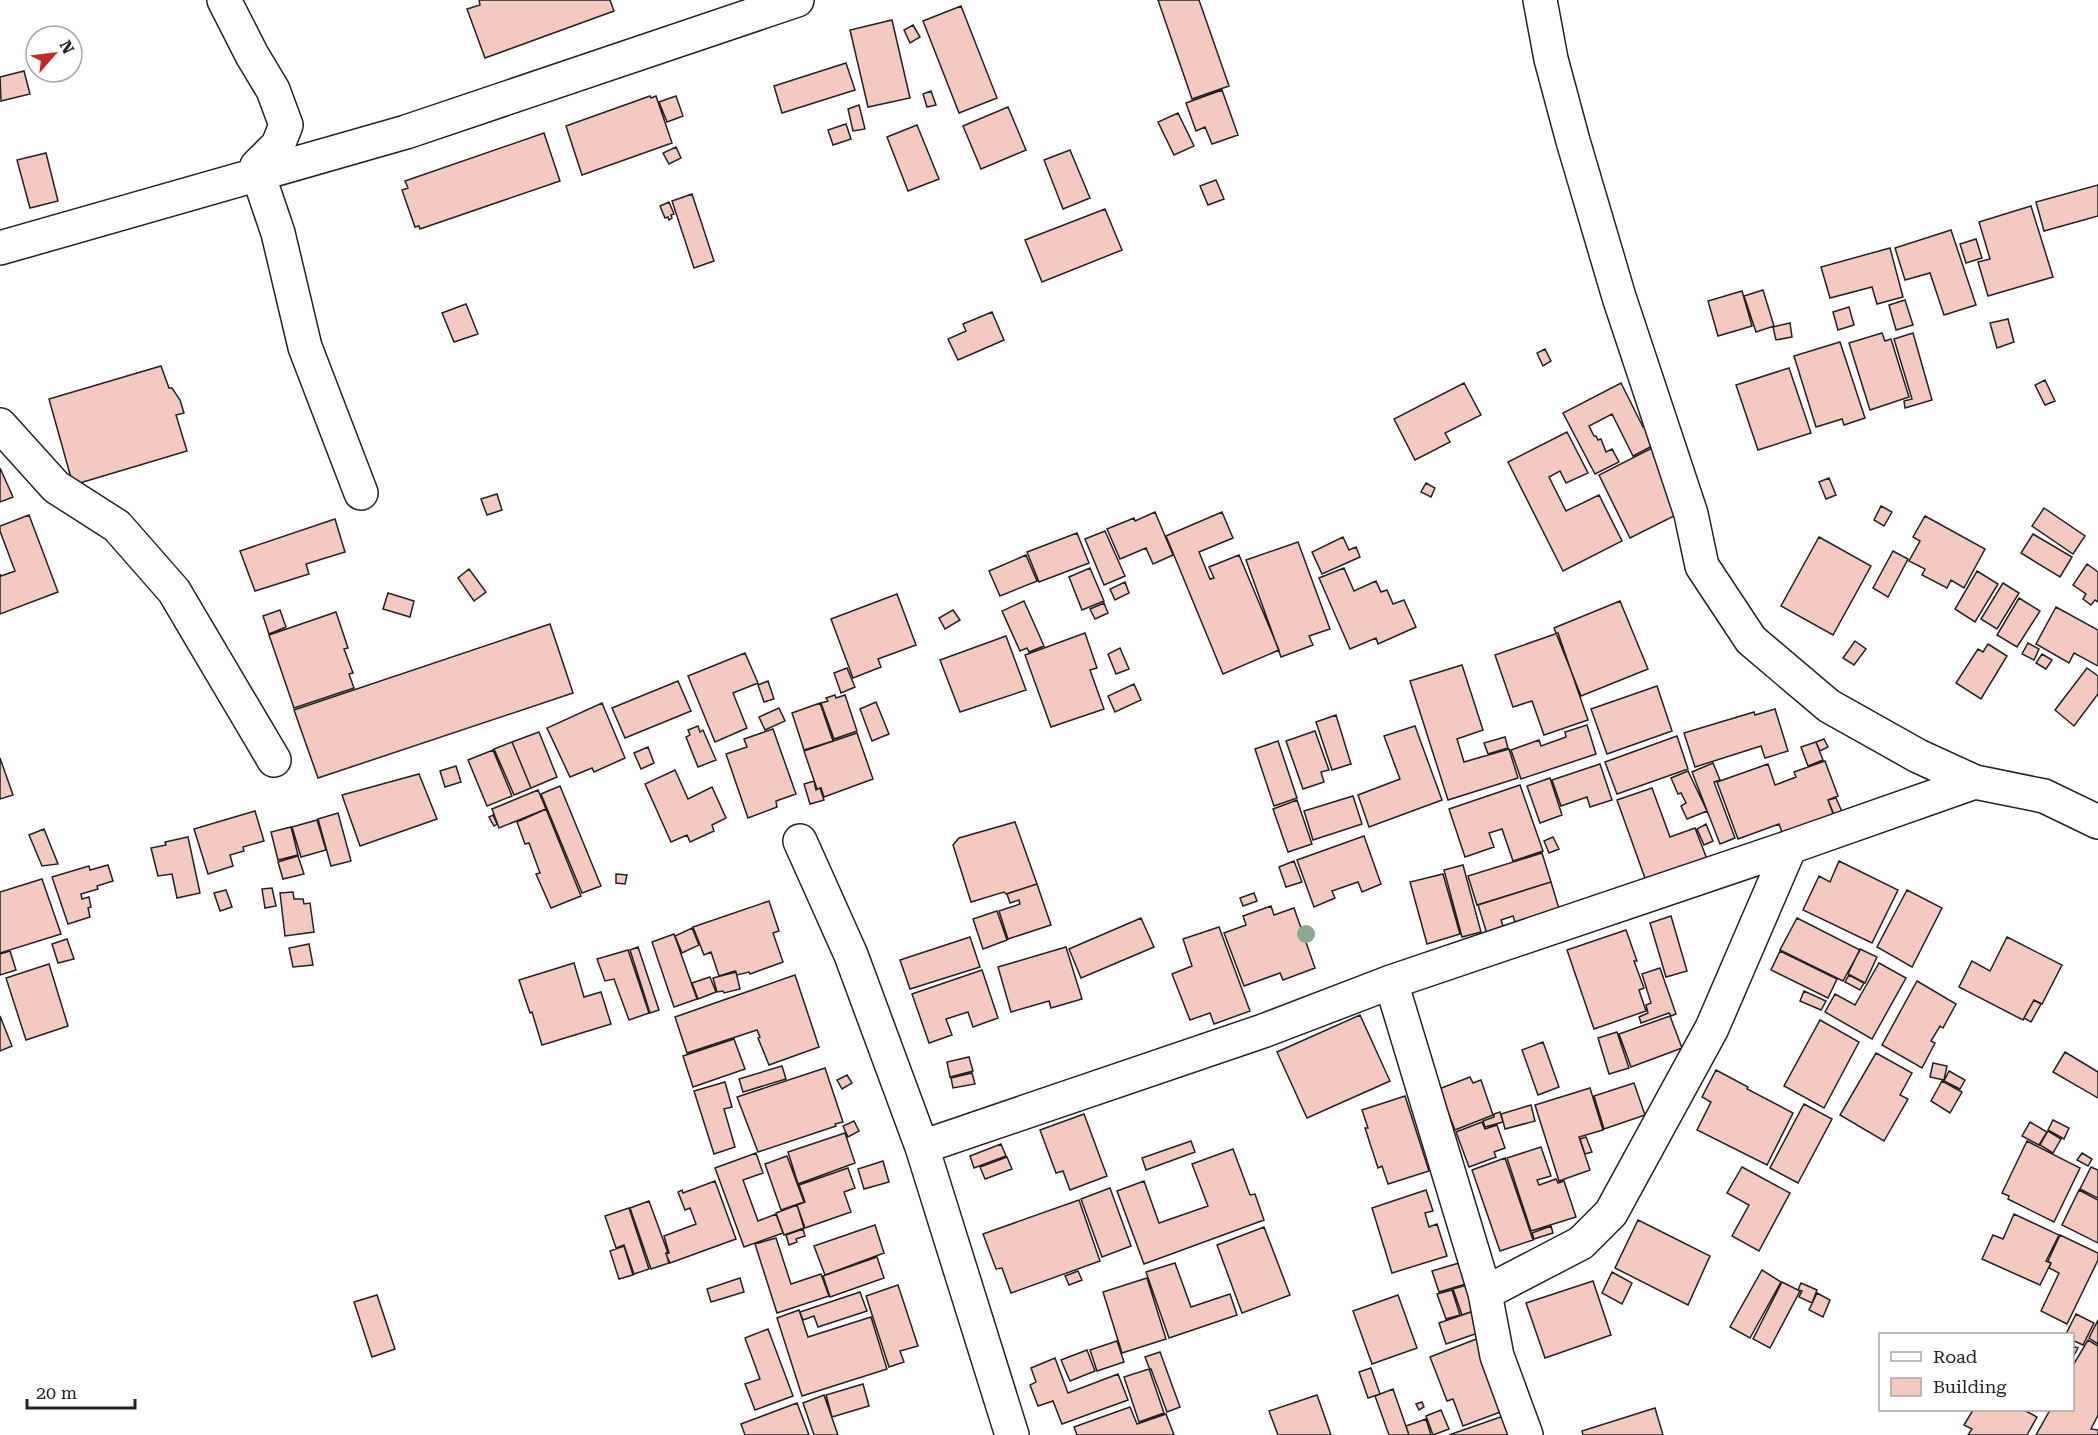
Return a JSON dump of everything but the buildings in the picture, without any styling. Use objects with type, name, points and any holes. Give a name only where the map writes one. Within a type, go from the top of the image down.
[{"type":"street","points":[[224,0],[252,56],[273,90],[286,125],[278,145],[257,166],[258,174],[278,232],[305,347],[361,493]]},
{"type":"street","points":[[0,248],[406,132],[797,0]]},
{"type":"street","points":[[1540,0],[1551,59],[1573,141],[1619,297],[1691,514],[1702,566],[1751,640],[1829,706],[1918,756],[1975,782],[2044,796],[2098,822]]},
{"type":"street","points":[[0,425],[56,487],[117,526],[174,591],[274,760]]},
{"type":"street","points":[[922,1147],[1263,1031],[1391,982],[1975,782]]},
{"type":"street","points":[[800,841],[851,956],[922,1147],[1012,1435]]},
{"type":"street","points":[[1485,1293],[1581,1243],[1611,1213],[1712,1029],[1790,847]]},
{"type":"street","points":[[1391,982],[1485,1293],[1497,1356],[1526,1435]]}]
